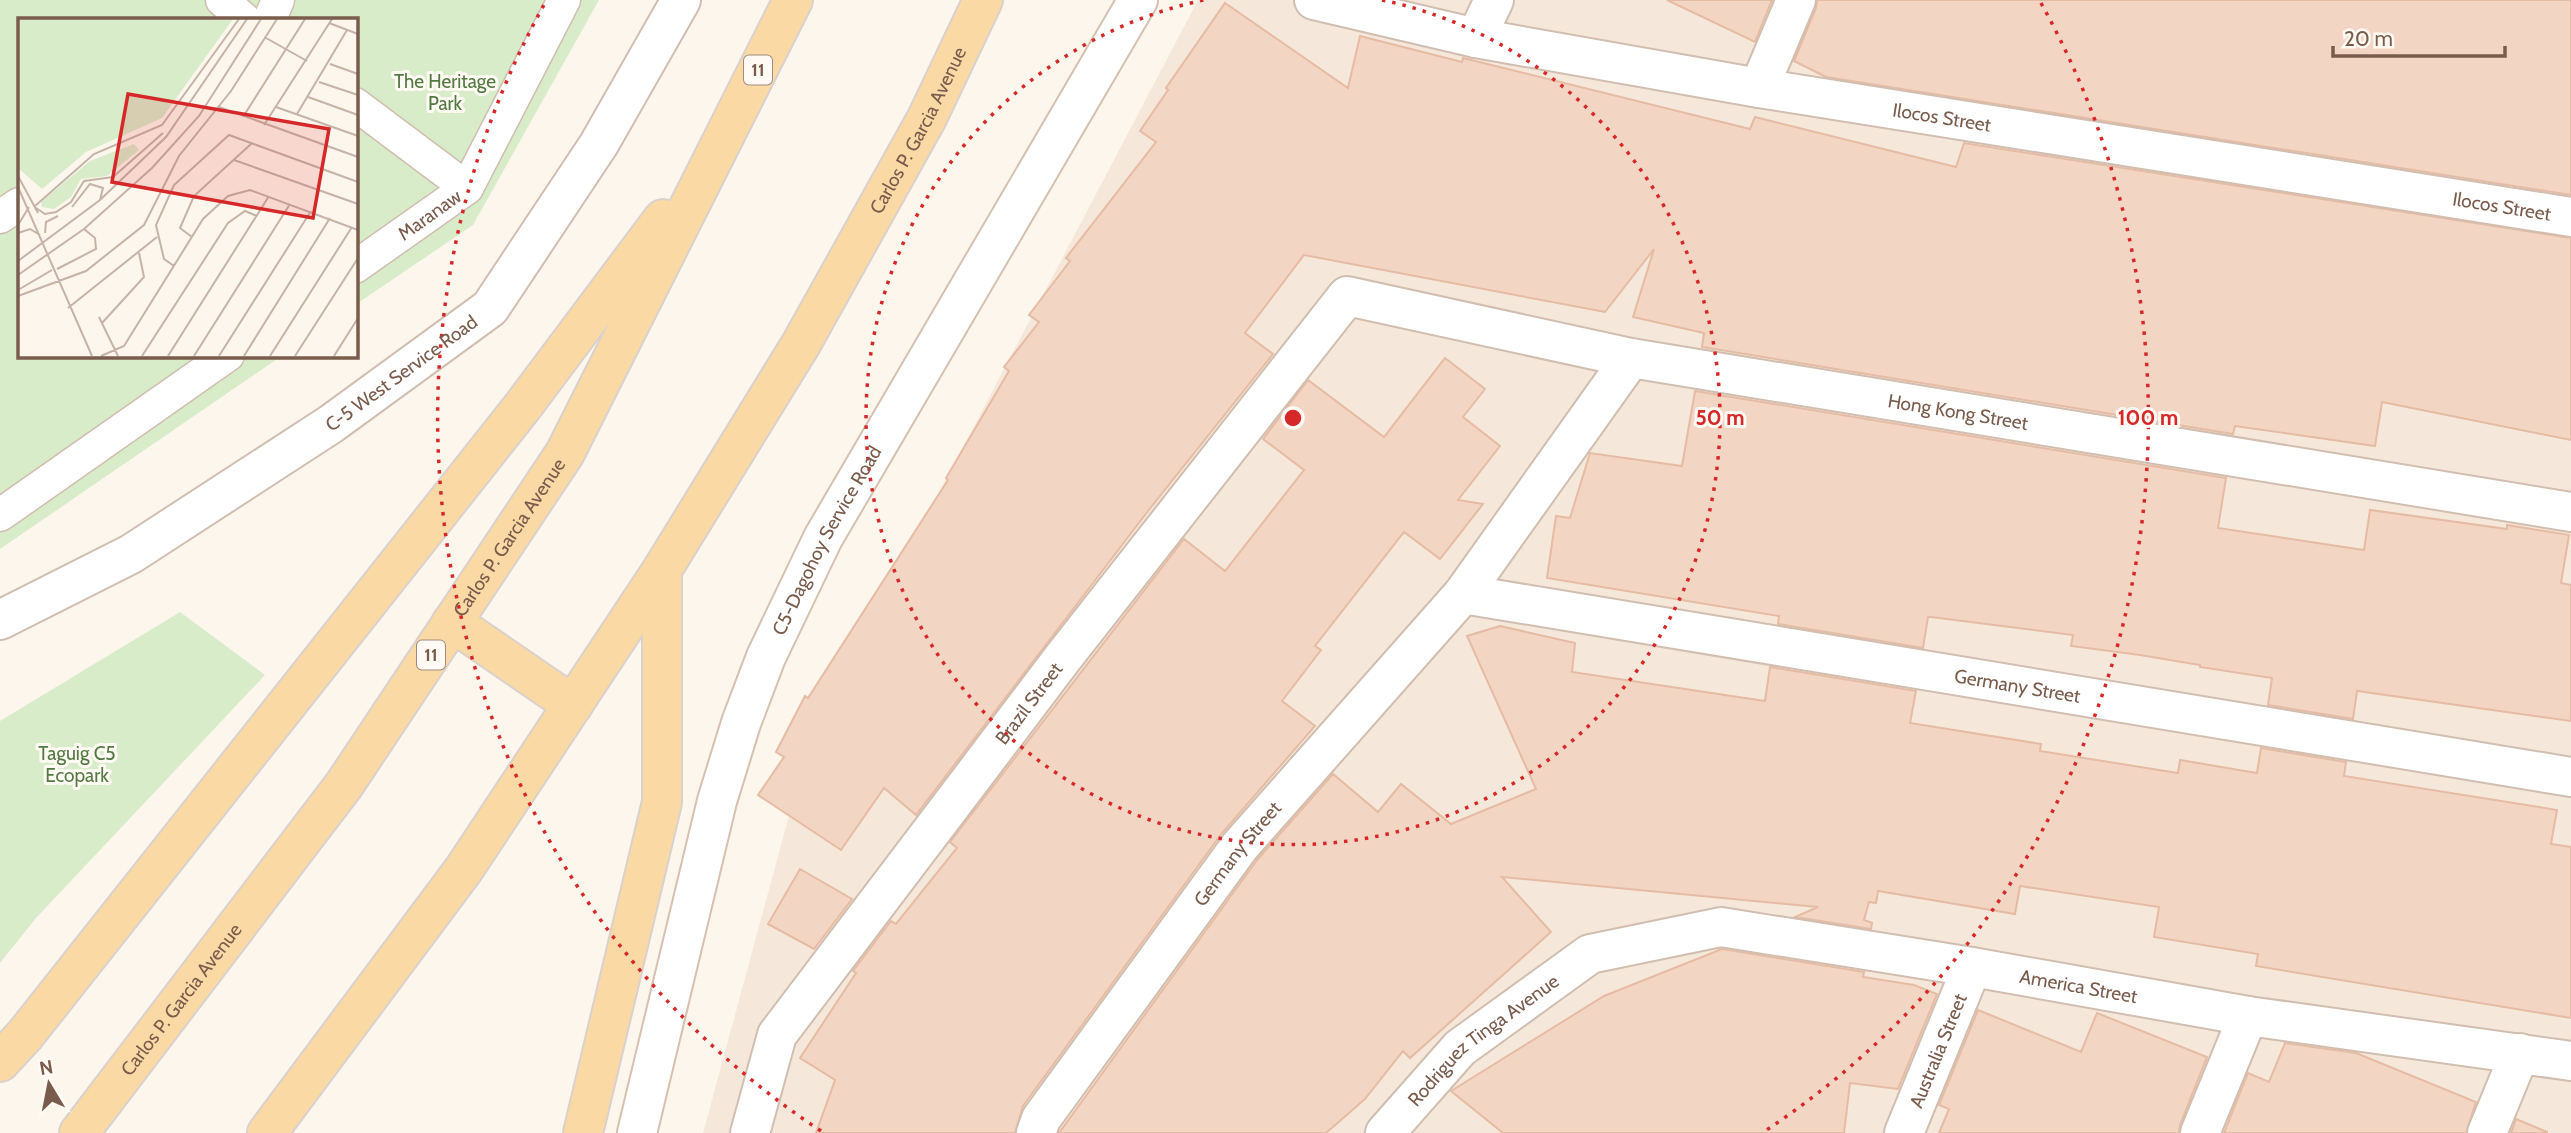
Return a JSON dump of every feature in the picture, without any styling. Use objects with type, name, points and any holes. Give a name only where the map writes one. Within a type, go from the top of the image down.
[{"type":"main road","name":"Carlos P. Garcia Avenue","points":[[79,1133],[344,785],[565,453],[793,0]]},
{"type":"main road","name":"Carlos P. Garcia Avenue","points":[[267,1133],[464,869],[662,570],[801,344],[927,118],[983,0]]},
{"type":"main road","points":[[0,1062],[25,1035],[523,406],[724,139]]},
{"type":"main road","points":[[583,1133],[662,802],[662,570]]},
{"type":"main road","points":[[452,622],[573,705]]},
{"type":"street","name":"C-5 West Service Road","points":[[0,621],[131,554],[331,424],[489,308],[599,144],[681,0]]},
{"type":"street","name":"C5-Dagohoy Service Road","points":[[636,1133],[717,801],[741,723],[766,657],[823,538],[1138,0]]},
{"type":"street","name":"Ilocos Street","points":[[1314,0],[1476,38],[1759,88],[2571,217]]},
{"type":"street","points":[[1476,38],[1494,0]]},
{"type":"street","points":[[1759,88],[1796,0]]},
{"type":"street","name":"Hong Kong Street","points":[[1347,296],[1631,358],[2571,512]]},
{"type":"street","name":"Brazil Street","points":[[750,1133],[777,1035],[1062,659],[1347,296]]},
{"type":"street","name":"Germany Street","points":[[1036,1133],[1041,1119],[1240,846],[1463,594],[1631,358]]},
{"type":"street","name":"Germany Street","points":[[1463,594],[2571,777]]},
{"type":"street","name":"America Street","points":[[1590,954],[1721,927],[1972,967],[2248,1016],[2571,1061]]},
{"type":"street","name":"Rodriguez Tinga Avenue","points":[[1385,1133],[1460,1048],[1590,954]]},
{"type":"street","name":"Australia Street","points":[[1904,1133],[1972,967]]},
{"type":"street","points":[[2200,1133],[2248,1016]]},
{"type":"street","points":[[2487,1133],[2520,1053]]},
{"type":"lane","points":[[222,0],[243,18]]},
{"type":"lane","points":[[270,18],[278,0]]},
{"type":"lane","name":"Maranaw","points":[[357,266],[467,188],[564,0]]},
{"type":"lane","points":[[357,106],[467,188]]},
{"type":"lane","points":[[0,217],[18,205]]},
{"type":"lane","points":[[0,515],[226,357]]},
{"type":"shaded area","points":[[1198,0],[2571,0],[2571,1133],[703,1133],[810,738]]},
{"type":"green space","name":"The Heritage Park","points":[[0,0],[599,0],[473,225],[357,304],[357,18],[18,18],[18,357],[280,357],[0,549]]},
{"type":"green space","name":"Taguig C5 Ecopark","points":[[180,612],[265,675],[36,918],[0,963],[0,721]]},
{"type":"building","points":[[1667,0],[1772,0],[1755,42]]},
{"type":"building","points":[[1817,0],[2571,0],[2571,195],[1826,77],[1794,61]]},
{"type":"building","points":[[1225,3],[1348,88],[1360,36],[1462,62],[1463,58],[1750,129],[1755,117],[1956,167],[1964,143],[2571,238],[2571,440],[2382,402],[2375,446],[2235,426],[2233,434],[1702,347],[1704,333],[1633,317],[1654,249],[1605,312],[1304,255],[1245,333],[1273,354],[1148,511],[916,815],[884,788],[841,850],[758,795],[784,757],[776,752],[805,696],[808,698],[948,480],[946,478],[1009,371],[1004,367],[1039,322],[1029,315],[1070,261],[1066,258],[1156,142],[1140,131],[1168,90],[1166,88]]},
{"type":"building","points":[[1445,358],[1485,389],[1463,417],[1500,446],[1458,500],[1483,504],[1440,559],[1404,532],[1315,646],[1321,650],[1282,701],[1315,726],[1222,833],[1023,1106],[1015,1133],[816,1133],[835,1080],[800,1058],[856,973],[853,971],[891,921],[896,924],[957,848],[950,842],[1184,539],[1225,571],[1304,470],[1263,439],[1308,380],[1384,437]]},
{"type":"building","points":[[1695,391],[2226,478],[2218,528],[2364,550],[2370,510],[2507,529],[2507,525],[2569,535],[2561,583],[2571,585],[2571,721],[2357,691],[2353,719],[2268,705],[2272,678],[2071,646],[2073,635],[1928,617],[1923,648],[1778,624],[1779,616],[1547,578],[1556,516],[1570,518],[1590,453],[1682,466]]},
{"type":"building","points":[[1500,626],[1575,643],[1572,672],[1765,701],[1770,667],[1916,691],[1910,723],[2041,744],[2040,751],[2178,773],[2180,760],[2257,773],[2261,748],[2346,762],[2344,776],[2557,810],[2551,844],[2571,847],[2571,1018],[2256,966],[2258,954],[2154,937],[2159,907],[2020,886],[2015,914],[1878,891],[1876,903],[1869,902],[1864,920],[1872,923],[1871,929],[1795,917],[1818,907],[1502,877],[1551,932],[1410,1058],[1403,1051],[1365,1099],[1326,1133],[1059,1133],[1257,860],[1333,774],[1378,812],[1401,784],[1451,824],[1536,789],[1467,636]]},
{"type":"building","points":[[800,869],[852,899],[814,949],[768,924]]},
{"type":"building","points":[[1722,949],[1864,972],[1863,977],[1914,985],[1937,994],[1898,1089],[1850,1083],[1844,1133],[1503,1133],[1451,1091],[1604,996]]},
{"type":"building","points":[[1978,1010],[2081,1052],[2097,1013],[2207,1057],[2179,1133],[1939,1133],[1949,1109],[1939,1105]]},
{"type":"building","points":[[2285,1043],[2356,1053],[2476,1102],[2466,1133],[2224,1133],[2248,1073],[2269,1082]]},
{"type":"building","points":[[2516,1119],[2547,1132],[2547,1133],[2511,1133]]}]
